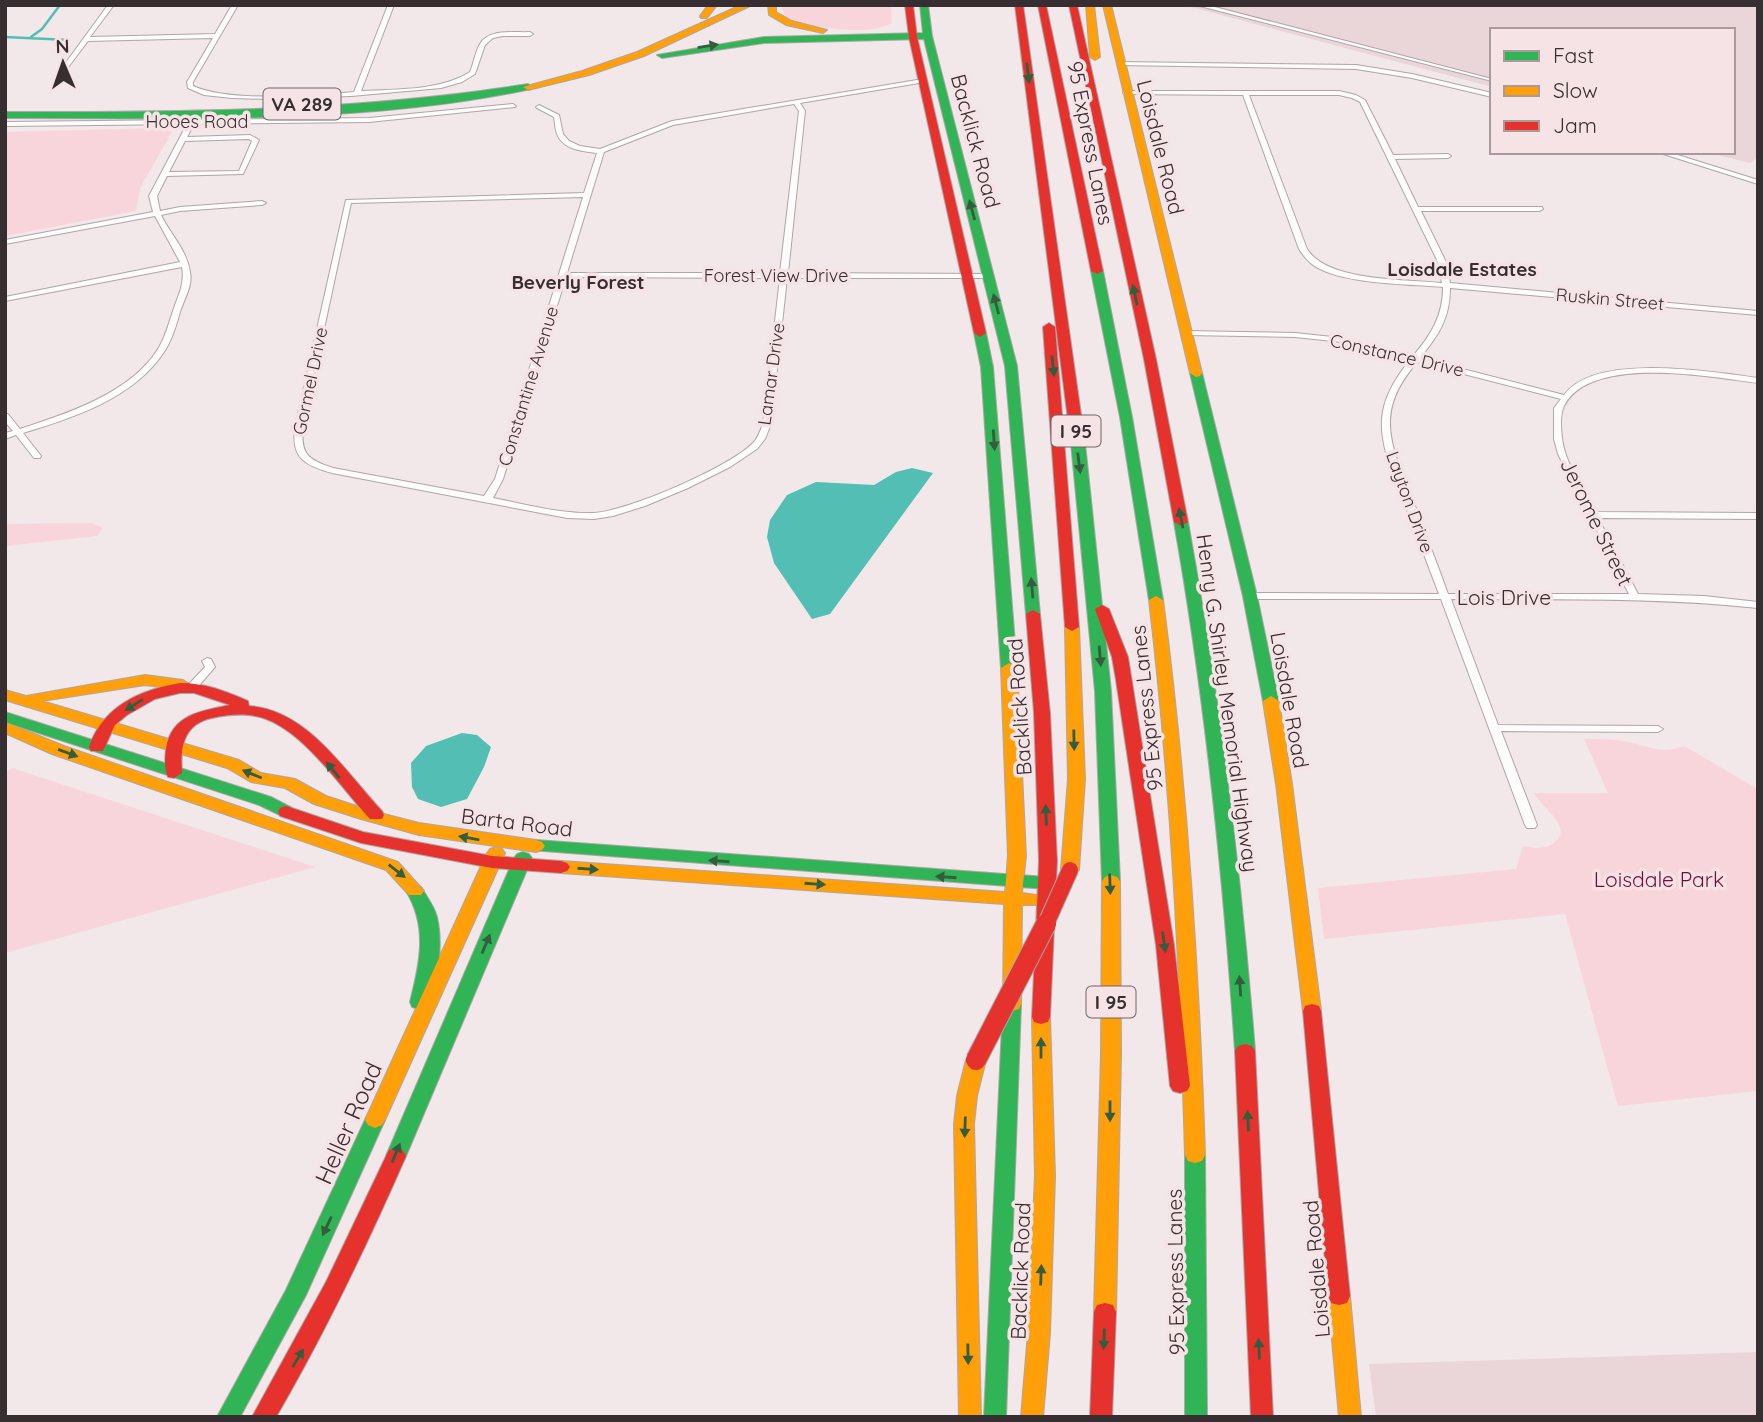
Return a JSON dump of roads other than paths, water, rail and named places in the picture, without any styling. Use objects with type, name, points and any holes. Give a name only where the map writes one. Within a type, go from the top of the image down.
[{"type":"main road","name":"VA 289","points":[[5,107],[321,104],[446,94],[532,79],[595,62],[649,43],[708,11],[726,5]]},
{"type":"main road","name":"VA 289","points":[[5,114],[288,112],[383,108],[514,90],[619,63],[662,47],[748,5]]},
{"type":"main road","points":[[772,5],[774,16],[805,27],[920,34]]},
{"type":"main road","name":"Backlick Road","points":[[909,5],[920,34],[989,276],[1004,334],[1015,399],[1042,713],[1048,861],[1040,1054],[1045,1176],[1039,1332],[1032,1417]]},
{"type":"main road","name":"Backlick Road","points":[[923,5],[920,34],[923,81],[969,276],[987,367],[1012,715],[1017,856],[1013,899],[1011,1054],[995,1417]]},
{"type":"main road","name":"I 95","points":[[1019,5],[1094,589],[1105,745],[1111,914],[1110,1138],[1101,1417]]},
{"type":"main road","name":"95 Express Lanes","points":[[1042,5],[1137,475],[1165,668],[1185,900],[1197,1258],[1196,1417]]},
{"type":"main road","points":[[1055,5],[1065,79],[1062,104]]},
{"type":"main road","name":"Henry G. Shirley Memorial Highway","points":[[1073,5],[1193,578],[1214,721],[1245,1054],[1262,1417]]},
{"type":"main road","points":[[1090,5],[1095,58],[1091,89]]},
{"type":"main road","name":"Loisdale Road","points":[[1107,5],[1126,93],[1250,596],[1284,782],[1318,1057],[1350,1417]]},
{"type":"main road","points":[[619,63],[738,42],[920,34]]},
{"type":"main road","points":[[970,1417],[964,1124],[967,1096],[976,1060],[1040,940],[1074,855],[1076,795],[1072,622],[1049,332],[1054,274]]},
{"type":"main road","points":[[1094,589],[1120,656],[1148,830],[1178,1060],[1197,1258]]},
{"type":"main road","points":[[13,696],[44,698],[135,679],[157,679],[192,687],[290,721],[349,789],[380,818]]},
{"type":"main road","points":[[97,747],[96,739],[107,725],[132,705],[151,695],[192,687]]},
{"type":"main road","name":"Barta Road","points":[[13,696],[233,764],[257,778],[289,783],[320,800],[419,829],[501,844],[1046,883]]},
{"type":"main road","points":[[174,773],[171,746],[178,730],[190,719],[244,705]]},
{"type":"main road","name":"Barta Road","points":[[5,717],[265,802],[300,818],[361,837],[492,862],[1045,901]]},
{"type":"main road","points":[[5,727],[58,750],[392,866],[411,883],[431,920],[431,957],[405,1051]]},
{"type":"main road","points":[[322,841],[388,842]]},
{"type":"main road","name":"Heller Road","points":[[228,1417],[295,1295],[501,844]]},
{"type":"main road","points":[[263,1417],[308,1342],[363,1231],[529,847]]},
{"type":"street","points":[[61,73],[111,5]]},
{"type":"street","points":[[235,5],[190,87],[200,93],[230,96],[357,93],[433,87],[460,81],[474,73],[482,44],[495,35],[530,34]]},
{"type":"street","points":[[357,93],[391,5]]},
{"type":"street","points":[[1199,5],[1490,80]]},
{"type":"street","points":[[88,39],[218,36]]},
{"type":"street","points":[[1119,64],[1356,67],[1412,76],[1490,95]]},
{"type":"street","points":[[539,107],[557,116],[560,133],[570,144],[584,150],[601,151],[672,123],[923,81]]},
{"type":"street","name":"Layton Drive","points":[[1126,93],[1339,93],[1363,101],[1442,262],[1447,285],[1447,303],[1443,319],[1393,392],[1387,411],[1386,431],[1392,460],[1531,825]]},
{"type":"street","name":"Ruskin Street","points":[[1245,93],[1308,258],[1325,270],[1349,276],[1758,313]]},
{"type":"street","name":"Lamar Drive","points":[[486,500],[567,515],[609,514],[630,508],[721,468],[751,450],[761,439],[767,424],[802,111],[796,102]]},
{"type":"street","name":"Hooes Road","points":[[5,124],[369,120],[513,106]]},
{"type":"street","points":[[5,436],[88,407],[122,387],[159,354],[187,280],[184,264],[158,213],[153,196],[192,121]]},
{"type":"street","points":[[163,174],[241,173],[256,140],[250,137],[182,139]]},
{"type":"street","name":"Constantine Avenue","points":[[486,500],[499,479],[601,151]]},
{"type":"street","points":[[1667,154],[1758,182]]},
{"type":"street","points":[[1390,157],[1448,156]]},
{"type":"street","name":"Gormel Drive","points":[[486,500],[321,467],[306,459],[298,448],[299,427],[348,201],[588,195]]},
{"type":"street","points":[[5,242],[158,213],[212,205],[262,203]]},
{"type":"street","points":[[1416,209],[1539,209]]},
{"type":"street","points":[[5,299],[184,264]]},
{"type":"street","name":"Forest View Drive","points":[[563,275],[989,276]]},
{"type":"street","name":"Constance Drive","points":[[1185,333],[1317,337],[1367,345],[1563,397]]},
{"type":"street","points":[[1563,397],[1580,384],[1595,378],[1639,370],[1681,371],[1758,381]]},
{"type":"street","name":"Jerome Street","points":[[1563,397],[1556,425],[1565,460],[1635,597]]},
{"type":"street","points":[[5,416],[37,456]]},
{"type":"street","points":[[1592,515],[1758,516]]},
{"type":"street","name":"Lois Drive","points":[[1250,596],[1635,597],[1704,599],[1758,605]]},
{"type":"street","points":[[192,687],[210,667],[207,661]]},
{"type":"street","points":[[1495,728],[1658,729]]},
{"type":"water","points":[[912,468],[933,473],[830,614],[812,619],[774,563],[767,537],[770,520],[787,495],[816,482],[874,485],[896,472]]},
{"type":"water","points":[[462,733],[477,735],[491,747],[467,799],[441,807],[418,799],[412,787],[411,763],[426,746]]},
{"type":"waterway","points":[[31,37],[42,29],[60,5]]},
{"type":"waterway","points":[[5,37],[69,40]]},
{"type":"district","name":"Loisdale Estates","points":[[1462,269]]},
{"type":"district","name":"Beverly Forest","points":[[578,282]]},
{"type":"park label","name":"Loisdale Park","points":[[1659,879]]}]
